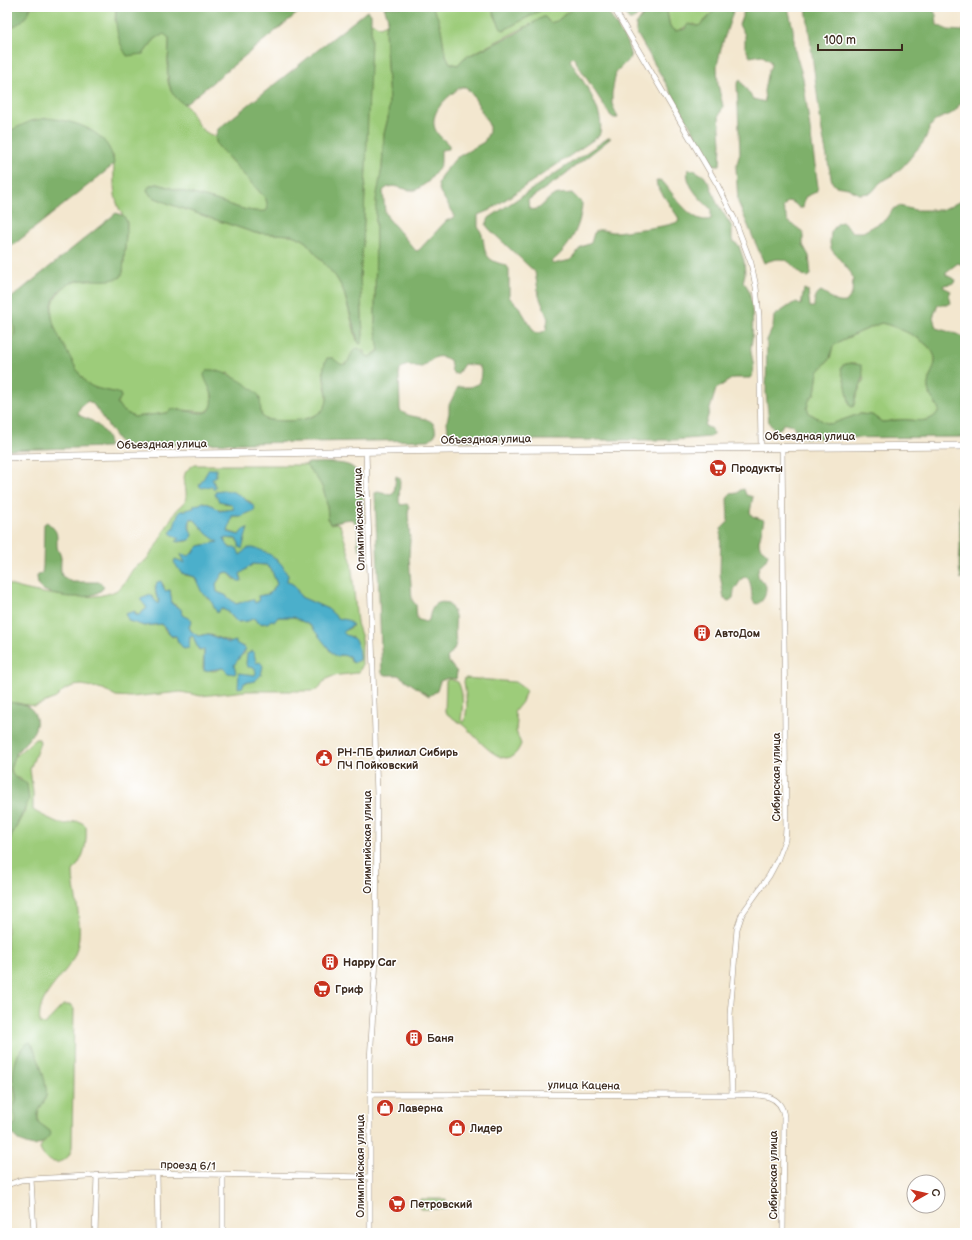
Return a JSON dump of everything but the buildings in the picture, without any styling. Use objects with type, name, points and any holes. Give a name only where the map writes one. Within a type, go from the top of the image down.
[{"type":"street","points":[[613,7],[717,184],[734,218],[751,263],[756,287],[759,316],[761,447]]},
{"type":"street","name":"Объездная улица","points":[[7,457],[782,446],[965,446]]},
{"type":"street","name":"Сибирская улица","points":[[732,1094],[730,1015],[737,929],[742,914],[769,876],[777,861],[785,840],[786,829],[782,446]]},
{"type":"street","name":"Олимпийская улица","points":[[366,451],[377,796],[376,959],[372,1016],[370,1094],[370,1233]]},
{"type":"street","name":"улица Кацена","points":[[370,1094],[732,1094],[771,1096],[777,1100],[781,1106],[784,1117]]},
{"type":"street","name":"Сибирская улица","points":[[783,1233],[784,1117]]},
{"type":"street","points":[[158,1174],[158,1233]]},
{"type":"street","name":"проезд 6/1","points":[[7,1185],[21,1180],[32,1179],[158,1174],[370,1177]]},
{"type":"street","points":[[95,1233],[97,1176]]},
{"type":"street","points":[[223,1176],[223,1233]]},
{"type":"street","points":[[32,1179],[34,1233]]},
{"type":"green space","points":[[7,7],[31,7],[22,21],[7,28]]},
{"type":"green space","points":[[31,7],[116,7],[115,20],[143,54],[155,39],[164,33],[169,38],[167,77],[172,92],[188,108],[198,125],[215,137],[217,145],[266,199],[268,208],[266,212],[245,210],[158,184],[150,185],[147,190],[151,196],[172,205],[255,233],[292,235],[304,240],[336,277],[343,289],[357,341],[363,335],[360,276],[363,244],[371,22],[380,27],[387,24],[385,29],[389,101],[388,118],[384,134],[382,167],[376,215],[375,324],[379,350],[370,357],[366,356],[363,350],[343,365],[325,362],[324,383],[327,401],[324,408],[318,414],[301,420],[291,421],[265,419],[262,415],[259,402],[255,396],[228,373],[206,380],[211,389],[212,407],[206,412],[172,409],[167,413],[134,417],[122,410],[117,403],[121,397],[120,394],[95,388],[88,384],[77,371],[54,329],[52,322],[52,307],[57,295],[62,289],[73,282],[121,277],[123,272],[127,223],[119,209],[115,197],[113,155],[7,132],[7,28],[28,14]]},
{"type":"green space","points":[[116,7],[305,7],[184,104],[172,91],[169,83],[169,38],[164,34],[155,39],[143,54],[127,56],[117,33]]},
{"type":"green space","points":[[384,7],[432,7],[439,21],[445,50],[450,63],[458,65],[464,58],[515,34],[543,17],[545,17],[550,23],[557,21],[574,7],[605,7],[627,43],[631,57],[616,72],[612,93],[612,104],[618,118],[614,118],[610,115],[573,57],[570,60],[597,107],[601,127],[599,136],[490,210],[478,215],[478,227],[487,255],[490,259],[506,265],[509,269],[509,297],[519,307],[535,333],[540,333],[546,330],[548,319],[539,296],[535,272],[490,230],[486,225],[489,218],[608,138],[611,138],[559,179],[528,200],[529,209],[533,210],[540,208],[550,198],[560,194],[572,193],[582,203],[577,228],[564,250],[551,262],[553,264],[571,260],[581,247],[591,243],[594,233],[598,230],[617,232],[659,227],[679,221],[678,217],[657,186],[656,181],[660,180],[664,183],[684,208],[691,214],[704,220],[711,219],[711,209],[694,191],[688,180],[688,169],[694,170],[704,176],[710,185],[717,203],[732,227],[732,240],[739,246],[744,261],[745,274],[743,282],[747,286],[751,300],[751,350],[754,365],[750,378],[733,378],[716,389],[705,426],[712,429],[713,435],[710,437],[674,440],[453,440],[448,432],[447,421],[449,405],[458,387],[470,387],[480,383],[481,370],[479,366],[464,364],[458,373],[455,374],[452,372],[450,360],[437,357],[422,367],[409,365],[401,369],[399,372],[400,410],[405,414],[423,418],[433,423],[435,435],[429,440],[124,445],[120,443],[93,404],[88,401],[81,406],[78,414],[89,419],[101,429],[107,436],[109,444],[108,447],[7,450],[7,345],[12,340],[15,330],[9,305],[10,299],[116,213],[124,216],[127,223],[123,272],[121,277],[107,280],[72,282],[65,286],[57,294],[53,302],[52,311],[53,321],[60,339],[83,378],[92,386],[120,394],[121,397],[117,403],[122,410],[134,417],[167,413],[172,409],[202,413],[209,411],[213,400],[204,374],[208,370],[213,370],[228,374],[250,387],[259,396],[261,414],[265,419],[284,421],[305,419],[322,411],[326,404],[327,394],[324,367],[327,358],[333,358],[338,363],[345,364],[355,349],[359,348],[366,356],[370,357],[379,351],[375,324],[376,199],[382,168],[384,134],[388,118],[389,101],[385,29],[388,18]],"holes":[[[461,87],[466,87],[474,97],[489,125],[489,132],[484,142],[456,158],[441,176],[438,185],[440,192],[454,214],[454,217],[446,221],[419,250],[416,251],[388,218],[385,212],[383,191],[391,186],[416,190],[428,182],[439,168],[441,163],[441,150],[449,149],[449,145],[436,131],[434,118],[440,106],[450,95]]]},
{"type":"green space","points":[[432,7],[491,7],[499,25],[504,30],[547,7],[574,7],[557,21],[550,23],[545,17],[464,58],[458,65],[450,63],[447,57],[439,21]]},
{"type":"green space","points":[[491,7],[547,7],[504,30],[501,29]]},
{"type":"green space","points":[[621,7],[643,7],[634,19],[629,20]]},
{"type":"green space","points":[[649,7],[666,7],[670,27],[676,31],[685,29],[688,24],[697,26],[700,25],[716,7],[732,7],[733,12],[721,48],[717,66],[718,85],[723,106],[719,116],[721,143],[720,165],[713,165],[636,32],[636,25]]},
{"type":"green space","points":[[666,7],[716,7],[708,18],[700,25],[698,26],[694,24],[676,31],[670,27]]},
{"type":"green space","points":[[749,7],[788,7],[793,29],[795,51],[803,78],[818,187],[816,192],[805,197],[803,208],[799,208],[794,203],[789,201],[783,208],[788,221],[803,232],[803,245],[809,256],[811,275],[808,277],[802,275],[787,261],[781,259],[764,263],[738,202],[736,167],[740,153],[737,84],[740,80],[753,99],[765,102],[764,91],[767,75],[771,65],[770,61],[761,55],[750,57],[745,47],[745,35],[739,25],[744,11]]},
{"type":"green space","points":[[806,7],[932,7],[936,15],[937,25],[948,30],[963,31],[965,26],[965,59],[961,60],[960,70],[965,89],[965,102],[959,105],[951,114],[934,122],[930,127],[924,142],[904,166],[881,182],[871,193],[859,194],[848,188],[835,186],[832,182],[822,132]]},
{"type":"green space","points":[[367,11],[371,14],[371,40],[363,244],[360,276],[363,335],[362,343],[359,344],[343,289],[336,277],[304,240],[292,235],[255,233],[172,205],[151,196],[147,190],[150,185],[158,184],[238,208],[252,211],[266,211],[268,208],[266,199],[217,145],[215,137],[218,129]]},
{"type":"green space","points":[[47,118],[58,119],[79,125],[98,135],[105,142],[111,152],[114,163],[111,167],[7,250],[7,132],[31,121]]},
{"type":"green space","points":[[965,199],[965,266],[958,263],[946,272],[946,275],[956,280],[955,283],[944,285],[943,287],[951,291],[949,295],[951,303],[947,305],[938,305],[933,317],[936,328],[960,335],[965,340],[965,437],[809,438],[801,437],[790,424],[783,424],[781,428],[777,430],[773,428],[769,423],[766,393],[767,340],[773,327],[774,316],[792,304],[797,302],[801,305],[804,289],[808,291],[810,307],[814,307],[816,296],[821,291],[838,302],[846,302],[852,294],[853,278],[851,273],[831,249],[831,232],[838,223],[842,222],[853,232],[863,232],[885,220],[893,209],[899,206],[915,210],[942,210]],"holes":[[[881,323],[915,336],[930,348],[934,355],[935,362],[928,388],[939,410],[935,415],[931,418],[920,421],[896,420],[882,422],[872,415],[859,414],[831,424],[826,423],[809,413],[807,408],[809,400],[815,393],[818,372],[830,358],[833,346],[842,340]]]},
{"type":"green space","points":[[7,303],[13,319],[14,337],[7,345]]},
{"type":"green space","points":[[881,323],[915,336],[930,348],[934,355],[935,362],[928,388],[939,410],[931,418],[920,421],[894,420],[882,422],[872,415],[859,414],[832,424],[826,423],[809,413],[807,409],[809,400],[815,393],[818,372],[830,358],[833,346],[842,340]],"holes":[[[856,363],[864,379],[856,396],[854,406],[852,407],[849,402],[843,365]]]},
{"type":"green space","points":[[850,363],[861,365],[863,374],[854,406],[852,407],[850,406],[841,370],[843,365]]},
{"type":"green space","points":[[309,463],[343,464],[352,467],[357,472],[360,480],[363,504],[364,547],[362,549],[359,549],[358,530],[352,519],[330,524],[325,493],[314,474],[305,465]]},
{"type":"green space","points":[[194,465],[305,465],[314,474],[325,493],[330,524],[336,523],[340,525],[351,560],[357,623],[362,638],[362,666],[359,672],[326,679],[319,689],[313,691],[246,691],[201,696],[181,692],[131,697],[116,696],[103,689],[82,685],[73,686],[64,690],[56,698],[35,706],[7,702],[7,584],[46,594],[78,597],[107,594],[117,590],[124,583],[133,569],[151,554],[172,517],[184,503],[186,493],[184,478],[188,469]],"holes":[[[246,500],[251,502],[255,510],[241,516],[232,516],[228,531],[239,535],[247,531],[242,548],[236,539],[224,538],[225,543],[240,556],[244,551],[260,552],[273,557],[281,564],[288,575],[287,581],[294,585],[301,597],[328,609],[338,619],[346,620],[353,626],[343,632],[345,635],[352,637],[358,647],[359,660],[351,662],[349,656],[338,655],[329,650],[326,643],[311,626],[294,617],[278,617],[263,624],[256,621],[254,618],[248,621],[237,622],[228,612],[221,608],[219,609],[211,602],[202,591],[195,577],[185,575],[177,560],[186,563],[181,555],[189,556],[199,546],[218,542],[195,520],[190,518],[190,537],[188,541],[177,542],[180,539],[171,533],[181,511],[190,510],[204,502],[214,506],[217,510],[233,510],[235,509],[233,505],[224,503]],[[163,584],[165,591],[170,590],[172,604],[176,605],[182,615],[192,621],[189,627],[191,631],[198,636],[208,634],[244,647],[245,653],[238,658],[235,663],[214,671],[203,669],[204,650],[199,650],[193,635],[190,637],[189,645],[178,642],[176,636],[172,637],[165,630],[162,624],[144,626],[129,621],[136,612],[135,615],[139,615],[147,608],[141,599],[151,595],[158,604],[159,599],[156,596],[155,587]]]},
{"type":"green space","points":[[396,476],[400,478],[399,502],[401,505],[407,504],[409,507],[409,555],[412,600],[416,605],[417,619],[425,622],[429,620],[432,608],[437,604],[444,602],[448,603],[454,613],[455,618],[456,644],[447,658],[457,672],[456,679],[448,678],[440,681],[437,691],[429,696],[398,675],[386,675],[382,673],[375,493],[378,492],[390,495],[394,493]]},
{"type":"green space","points":[[965,477],[965,576],[961,579],[959,569],[959,498],[962,483]]},
{"type":"green space","points":[[744,489],[746,495],[753,497],[750,512],[752,516],[764,520],[759,542],[760,547],[768,554],[766,560],[759,568],[758,575],[766,586],[766,589],[764,598],[758,604],[754,603],[750,583],[747,577],[742,578],[734,591],[733,598],[729,601],[724,599],[720,574],[721,529],[728,522],[727,499],[730,494],[738,493],[740,490]]},
{"type":"green space","points":[[47,522],[56,532],[57,548],[61,556],[62,576],[72,582],[100,582],[104,587],[99,592],[82,597],[71,597],[52,593],[38,586],[37,576],[42,573],[43,566],[44,524]]},
{"type":"green space","points":[[253,564],[266,565],[271,569],[277,584],[269,594],[258,596],[259,601],[255,603],[253,599],[236,604],[225,595],[217,592],[216,584],[223,573],[228,572],[234,579],[242,579],[240,574]]},
{"type":"green space","points":[[465,678],[515,682],[526,690],[522,702],[514,712],[517,721],[516,731],[521,744],[515,754],[508,758],[500,757],[492,752],[463,725],[445,712],[446,681],[449,679],[458,682],[460,686],[462,701],[461,720],[463,722],[465,721],[467,706],[464,681]]},
{"type":"green space","points":[[7,702],[26,705],[34,713],[36,721],[35,729],[15,755],[12,763],[11,771],[13,775],[17,779],[27,784],[29,800],[7,845]]},
{"type":"green space","points":[[35,739],[39,739],[40,743],[30,769],[33,793],[33,810],[62,824],[76,821],[86,826],[86,839],[83,855],[73,871],[79,919],[79,938],[77,948],[68,967],[48,993],[40,1012],[40,1023],[45,1024],[63,1005],[71,1005],[74,1009],[72,1147],[70,1154],[66,1159],[57,1162],[47,1159],[40,1149],[50,1131],[38,1123],[38,1110],[46,1096],[33,1045],[18,1054],[13,1079],[16,1099],[14,1108],[17,1120],[15,1125],[7,1127],[7,845],[25,810],[21,779],[14,777],[12,765],[13,760],[17,755]]},
{"type":"green space","points":[[30,1042],[46,1085],[46,1096],[38,1114],[38,1122],[50,1131],[51,1134],[42,1143],[35,1146],[19,1141],[13,1135],[10,1127],[15,1125],[16,1121],[14,1110],[16,1095],[13,1079],[15,1063],[19,1052],[26,1044]]},
{"type":"green space","points":[[420,1199],[446,1199],[446,1209],[420,1209]]},
{"type":"water","points":[[209,469],[216,469],[216,476],[212,479],[216,487],[214,490],[211,486],[202,488],[199,486]]},
{"type":"water","points":[[226,490],[236,493],[252,504],[255,508],[255,510],[241,516],[232,516],[228,532],[239,535],[243,530],[248,528],[242,549],[239,547],[239,543],[236,539],[224,538],[225,542],[230,548],[237,548],[240,555],[246,549],[255,548],[271,555],[282,565],[288,575],[287,581],[294,585],[301,597],[328,609],[338,618],[347,620],[353,625],[343,632],[356,641],[359,660],[353,663],[349,656],[340,655],[337,657],[311,626],[294,617],[278,617],[275,621],[271,620],[270,622],[264,624],[256,621],[254,618],[248,621],[237,622],[228,612],[221,608],[217,613],[210,599],[202,593],[195,577],[181,573],[174,562],[175,559],[185,563],[181,554],[189,556],[199,546],[218,542],[207,534],[195,520],[190,518],[189,527],[192,535],[190,540],[177,542],[176,541],[179,539],[170,533],[174,528],[177,516],[181,511],[194,508],[194,505],[203,502],[214,506],[219,511],[234,509],[231,504],[219,501],[215,494],[216,491]],"holes":[[[253,564],[266,565],[271,569],[277,584],[269,594],[258,596],[259,601],[255,603],[253,599],[236,604],[225,595],[217,592],[216,584],[223,573],[228,572],[238,581],[242,581],[240,574]]]},
{"type":"water","points":[[161,581],[165,591],[170,590],[172,604],[181,609],[182,615],[192,620],[189,627],[191,631],[198,636],[208,634],[229,643],[236,641],[236,643],[246,649],[234,665],[235,674],[228,673],[223,668],[204,671],[204,650],[198,649],[193,636],[190,637],[189,648],[184,649],[178,642],[176,636],[171,636],[162,624],[144,626],[129,621],[125,614],[135,611],[135,615],[139,615],[147,608],[140,599],[151,595],[158,604],[159,599],[156,594],[156,587],[157,582]]},
{"type":"water","points":[[252,651],[254,652],[256,663],[260,662],[263,666],[261,675],[255,681],[244,683],[243,687],[238,688],[239,673],[255,675],[256,673],[255,668],[248,667],[246,664],[247,654]]},
{"type":"place","name":"Продукты","points":[[718,468]]},
{"type":"place","name":"АвтоДом","points":[[702,633]]},
{"type":"place","name":"РН-ПБ филиал Сибирь ПЧ Пойковский","points":[[324,758]]},
{"type":"place","name":"Happy Car","points":[[330,962]]},
{"type":"place","name":"Гриф","points":[[322,989]]},
{"type":"place","name":"Баня","points":[[414,1038]]},
{"type":"place","name":"Лаверна","points":[[385,1108]]},
{"type":"place","name":"Лидер","points":[[457,1128]]},
{"type":"place","name":"Петровский","points":[[397,1204]]}]
